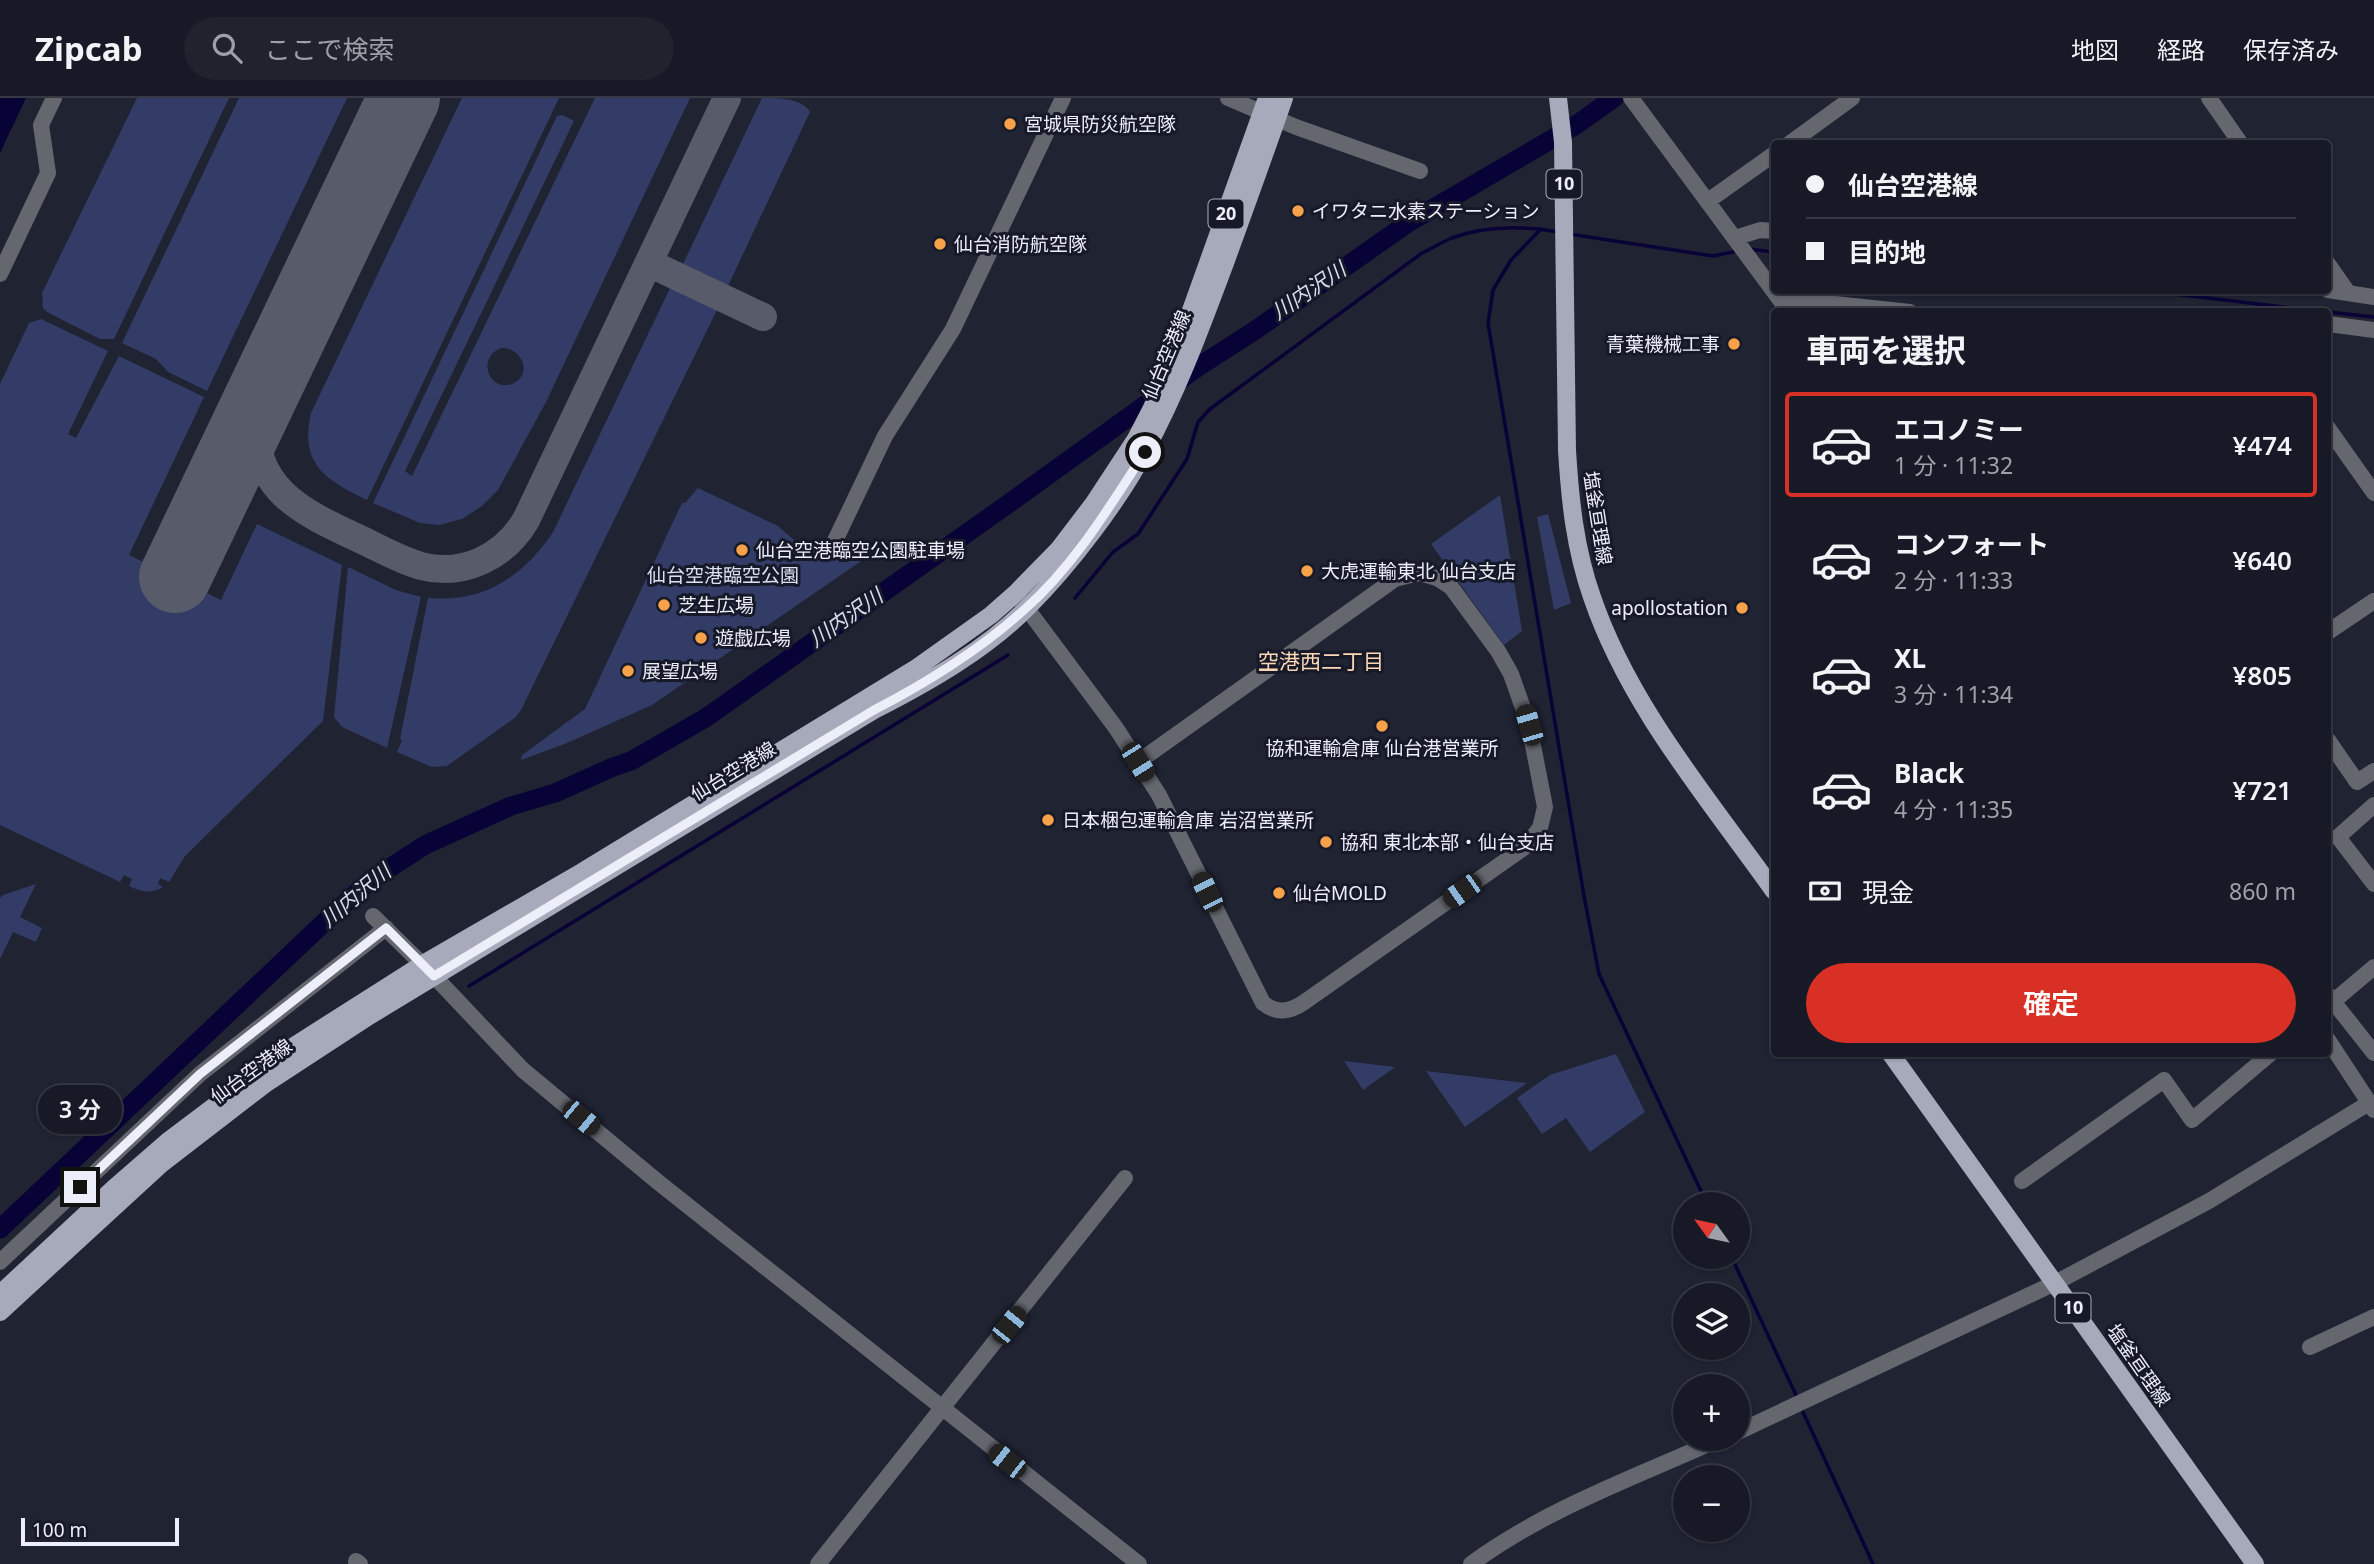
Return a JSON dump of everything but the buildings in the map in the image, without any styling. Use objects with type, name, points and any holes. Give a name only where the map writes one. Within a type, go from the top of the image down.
[{"type":"main road","name":"仙台空港線","points":[[0,1312],[107,1212],[192,1140],[265,1084],[429,970],[593,865],[915,669],[991,615],[1016,593],[1059,548],[1094,503],[1119,467],[1152,408],[1269,110],[1284,98]]},
{"type":"main road","name":"塩釜亘理線","points":[[1558,98],[1563,142],[1569,498],[1576,538],[1591,594],[1615,654],[1639,696],[1771,887]]},
{"type":"main road","name":"仙台空港線","points":[[0,1294],[167,1142],[294,1046],[874,710],[919,687],[969,655],[1026,608],[1060,572],[1116,497],[1145,452],[1167,407],[1205,318],[1269,110]]},
{"type":"main road","name":"塩釜亘理線","points":[[1893,1057],[2255,1564]]},
{"type":"street","points":[[0,274],[48,173],[41,125],[54,98]]},
{"type":"street","points":[[832,547],[885,436],[953,329],[1063,98]]},
{"type":"street","points":[[1228,98],[1269,110],[1420,171]]},
{"type":"street","points":[[1794,140],[1852,98]]},
{"type":"street","points":[[2209,98],[2238,140]]},
{"type":"street","points":[[1631,99],[1771,287]]},
{"type":"street","points":[[1708,201],[1771,156]]},
{"type":"street","points":[[1736,239],[1760,230],[1771,231]]},
{"type":"street","points":[[2331,268],[2347,291]]},
{"type":"street","points":[[2331,290],[2374,298]]},
{"type":"street","points":[[1784,305],[1838,308]]},
{"type":"street","points":[[2331,324],[2374,330]]},
{"type":"street","points":[[2331,432],[2374,493]]},
{"type":"street","points":[[1016,593],[1138,762],[1159,796],[1263,1003],[1276,1011],[1288,1011],[1303,1003],[1525,847],[1540,828],[1544,816],[1543,794],[1529,725],[1511,674],[1491,641],[1451,587],[1437,578],[1419,573],[1395,579],[1138,762]]},
{"type":"street","points":[[2331,630],[2374,601]]},
{"type":"street","points":[[2331,744],[2357,782],[2374,771]]},
{"type":"street","points":[[2374,806],[2338,837],[2374,884]]},
{"type":"street","points":[[373,916],[429,970],[523,1070],[658,1182],[1139,1564]]},
{"type":"street","points":[[0,1262],[200,1074],[386,928]]},
{"type":"street","points":[[2331,999],[2374,967]]},
{"type":"street","points":[[2331,1003],[2374,1053]]},
{"type":"street","points":[[1750,1427],[2055,1283],[2209,1202],[2372,1107],[2331,1045]]},
{"type":"street","points":[[2022,1181],[2164,1080],[2192,1120],[2266,1057]]},
{"type":"street","points":[[818,1564],[1125,1178]]},
{"type":"street","points":[[2310,1347],[2374,1317]]},
{"type":"street","points":[[1471,1564],[1527,1526],[1692,1451]]},
{"type":"green space","points":[[137,98],[229,98],[114,339],[100,339],[47,312],[43,308],[42,293]]},
{"type":"green space","points":[[239,98],[347,98],[207,391],[168,372],[156,359],[122,343]]},
{"type":"green space","points":[[462,98],[559,98],[367,500],[339,485],[319,468],[309,446],[311,413]]},
{"type":"green space","points":[[595,98],[690,98],[546,402],[498,490],[482,506],[462,519],[439,525],[420,523],[373,503],[557,116],[562,115],[574,121],[405,471],[412,476]],"holes":[[[501,348],[520,357],[524,368],[519,380],[504,385],[492,379],[487,366],[493,353]]]},
{"type":"green space","points":[[762,98],[796,101],[810,112],[727,288],[682,266]]},
{"type":"green space","points":[[671,286],[718,308],[521,710],[516,717],[447,766],[432,767],[397,752],[402,740],[400,739],[428,598],[467,596],[500,584],[529,562],[541,548],[553,532]]},
{"type":"green space","points":[[41,319],[108,351],[68,434],[76,438],[119,356],[204,397],[129,555],[221,600],[257,524],[342,565],[323,721],[185,856],[169,882],[160,878],[158,884],[163,887],[155,891],[131,887],[129,886],[132,879],[124,875],[120,882],[0,825],[0,384],[29,323]]},
{"type":"green space","name":"仙台空港臨空公園","points":[[698,488],[778,526],[811,555],[818,540],[837,550],[846,543],[855,542],[863,546],[870,555],[652,705],[567,743],[521,760],[522,755],[585,709],[682,503]]},
{"type":"green space","points":[[1500,495],[1522,631],[1504,645],[1431,544]]},
{"type":"green space","points":[[1548,514],[1571,603],[1554,610],[1537,517]]},
{"type":"green space","points":[[348,567],[396,590],[421,597],[387,748],[342,727],[334,717]]},
{"type":"green space","points":[[36,884],[20,917],[42,928],[36,942],[13,932],[0,959],[0,898]]},
{"type":"green space","points":[[1616,1054],[1645,1112],[1590,1152],[1566,1118],[1542,1134],[1517,1098],[1550,1075]]},
{"type":"green space","points":[[1344,1061],[1395,1067],[1363,1090]]},
{"type":"green space","points":[[1426,1071],[1527,1083],[1465,1127]]},
{"type":"shaded area","points":[[0,98],[26,98],[0,153]]},
{"type":"waterway","name":"川内沢川","points":[[0,1229],[371,880],[425,845],[511,806],[555,793],[631,761],[707,717],[1198,367],[1408,223],[1576,125],[1614,98]]},
{"type":"waterway","points":[[1075,598],[1113,552],[1138,534],[1187,459],[1198,422],[1210,409],[1422,253],[1444,241],[1491,229],[1518,228],[1558,232]]},
{"type":"waterway","points":[[1541,229],[1511,260],[1493,290],[1488,323],[1599,974],[1701,1192]]},
{"type":"waterway","points":[[1569,234],[1713,256],[1738,251]]},
{"type":"waterway","points":[[1749,249],[1771,252]]},
{"type":"waterway","points":[[2174,294],[2293,308]]},
{"type":"waterway","points":[[2331,312],[2374,317]]},
{"type":"waterway","points":[[469,986],[1008,655]]},
{"type":"waterway","points":[[1737,1269],[1796,1395]]},
{"type":"waterway","points":[[1803,1412],[1873,1564]]},
{"type":"taxiway","points":[[255,411],[256,438],[261,460],[271,479],[284,494],[319,519],[421,566],[452,569],[467,566],[494,554],[517,533],[526,520],[727,98]]},
{"type":"taxiway","points":[[649,263],[763,317]]},
{"type":"runway","points":[[175,577],[404,98]]},
{"type":"place","name":"宮城県防災航空隊","points":[[1010,124]]},
{"type":"place","name":"イワタニ水素ステーション","points":[[1298,211]]},
{"type":"place","name":"仙台消防航空隊","points":[[940,244]]},
{"type":"place","name":"青葉機械工事","points":[[1734,344]]},
{"type":"place","name":"仙台空港臨空公園駐車場","points":[[742,550]]},
{"type":"place","name":"大虎運輸東北 仙台支店","points":[[1307,571]]},
{"type":"place","name":"芝生広場","points":[[664,605]]},
{"type":"place","name":"apollostation","points":[[1742,608]]},
{"type":"place","name":"遊戯広場","points":[[701,638]]},
{"type":"place","name":"展望広場","points":[[628,671]]},
{"type":"place","name":"協和運輸倉庫 仙台港営業所","points":[[1382,726]]},
{"type":"place","name":"日本梱包運輸倉庫 岩沼営業所","points":[[1048,820]]},
{"type":"place","name":"協和 東北本部・仙台支店","points":[[1326,842]]},
{"type":"place","name":"仙台MOLD","points":[[1279,893]]},
{"type":"district","name":"空港西二丁目","points":[[1321,662]]},
{"type":"route","points":[[80,1187],[200,1074],[386,928],[434,976],[969,655],[1026,608],[1060,572],[1116,497],[1145,452]]}]
